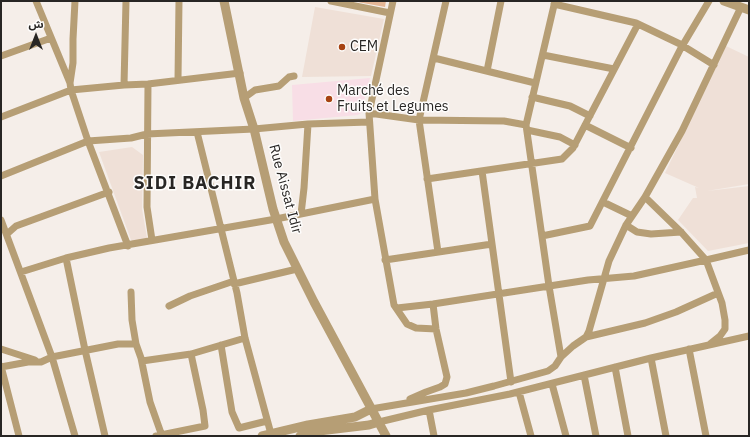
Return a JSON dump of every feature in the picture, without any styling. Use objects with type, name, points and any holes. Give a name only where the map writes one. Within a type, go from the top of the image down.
[{"type":"street","points":[[36,1],[70,87],[88,141],[109,192],[128,246]]},
{"type":"street","points":[[70,87],[73,63],[75,1]]},
{"type":"street","points":[[124,85],[126,1]]},
{"type":"street","points":[[178,79],[179,1]]},
{"type":"street","name":"Rue Aissat Idir","points":[[224,1],[244,98],[254,129],[276,219],[284,242],[386,436]]},
{"type":"street","points":[[331,1],[390,13]]},
{"type":"street","points":[[393,1],[368,113],[375,199],[394,305],[407,324],[416,328],[436,329]]},
{"type":"street","points":[[438,252],[419,120],[446,1]]},
{"type":"street","points":[[487,71],[501,1]]},
{"type":"street","points":[[542,236],[590,226],[683,46],[709,1]]},
{"type":"street","points":[[586,337],[594,316],[603,278],[609,261],[626,225],[645,197],[682,131],[714,65],[745,8],[724,1]]},
{"type":"street","points":[[561,357],[526,127],[555,3],[638,24],[683,46],[714,65]]},
{"type":"street","points":[[427,179],[562,159],[575,145],[638,24]]},
{"type":"street","points":[[1,56],[51,38]]},
{"type":"street","points":[[543,55],[614,69]]},
{"type":"street","points":[[434,58],[536,82]]},
{"type":"street","points":[[1,117],[70,87],[148,84],[178,79],[240,73]]},
{"type":"street","points":[[244,98],[255,90],[279,86],[289,77],[294,76]]},
{"type":"street","points":[[148,84],[147,206],[152,240]]},
{"type":"street","points":[[532,97],[570,106],[590,116]]},
{"type":"street","points":[[368,113],[419,120],[504,121],[560,137],[575,145]]},
{"type":"street","points":[[1,176],[88,141],[131,138],[147,134],[254,129],[308,124],[369,122]]},
{"type":"street","points":[[301,214],[308,124]]},
{"type":"street","points":[[585,125],[631,148]]},
{"type":"street","points":[[197,132],[234,283],[245,338],[267,421],[266,435],[308,425],[355,417],[371,409],[466,393],[548,371],[555,366],[561,357],[573,346],[586,337],[645,323],[676,312],[718,293]]},
{"type":"street","points":[[482,171],[511,382]]},
{"type":"street","points":[[1,242],[8,237],[16,226],[109,192]]},
{"type":"street","points":[[645,197],[681,232],[706,260],[725,312],[725,329],[720,336],[710,344]]},
{"type":"street","points":[[21,272],[66,258],[109,248],[128,246],[152,240],[276,219],[375,199]]},
{"type":"street","points":[[603,202],[632,216]]},
{"type":"street","points":[[1,220],[52,357],[75,436]]},
{"type":"street","points":[[626,225],[637,232],[647,234],[660,235],[681,232]]},
{"type":"street","points":[[385,260],[492,244]]},
{"type":"street","points":[[397,308],[433,304],[603,278],[634,276],[749,250]]},
{"type":"street","points":[[66,258],[105,436]]},
{"type":"street","points":[[169,306],[190,296],[234,283],[297,269]]},
{"type":"street","points":[[131,292],[132,320],[136,344],[142,361],[150,402],[159,436],[202,428],[204,426],[203,410],[191,354]]},
{"type":"street","points":[[406,402],[445,384],[447,377],[436,329],[433,304]]},
{"type":"street","points":[[300,436],[319,431],[379,422],[429,410],[519,392],[651,358],[749,336]]},
{"type":"street","points":[[142,361],[191,354],[245,338]]},
{"type":"street","points":[[19,436],[1,367],[28,362],[41,362],[52,357],[118,344],[136,344]]},
{"type":"street","points":[[221,345],[232,412],[239,428],[267,421]]},
{"type":"street","points":[[1,349],[41,362]]},
{"type":"street","points":[[689,349],[706,436]]},
{"type":"street","points":[[651,358],[666,436]]},
{"type":"street","points":[[615,367],[628,436]]},
{"type":"street","points":[[584,375],[596,436]]},
{"type":"street","points":[[552,384],[566,436]]},
{"type":"street","points":[[519,392],[531,436]]},
{"type":"street","points":[[429,410],[434,436]]},
{"type":"shaded area","points":[[352,1],[386,1],[385,7]]},
{"type":"shaded area","name":"CEM","points":[[315,7],[384,19],[371,76],[302,77]]},
{"type":"shaded area","points":[[726,46],[749,57],[749,184],[707,191],[749,186],[749,243],[708,251],[678,220],[693,198],[697,198],[695,187],[699,188],[665,173]]},
{"type":"shaded area","name":"Marché des Fruits et Legumes","points":[[370,78],[361,113],[358,115],[293,121],[292,85]]},
{"type":"shaded area","points":[[132,147],[143,155],[142,209],[147,238],[146,242],[135,244],[131,240],[99,152]]},
{"type":"place","name":"CEM","points":[[342,47]]},
{"type":"place","name":"Marché des Fruits et Legumes","points":[[329,99]]},
{"type":"district","name":"SIDI BACHIR","points":[[195,184]]}]
